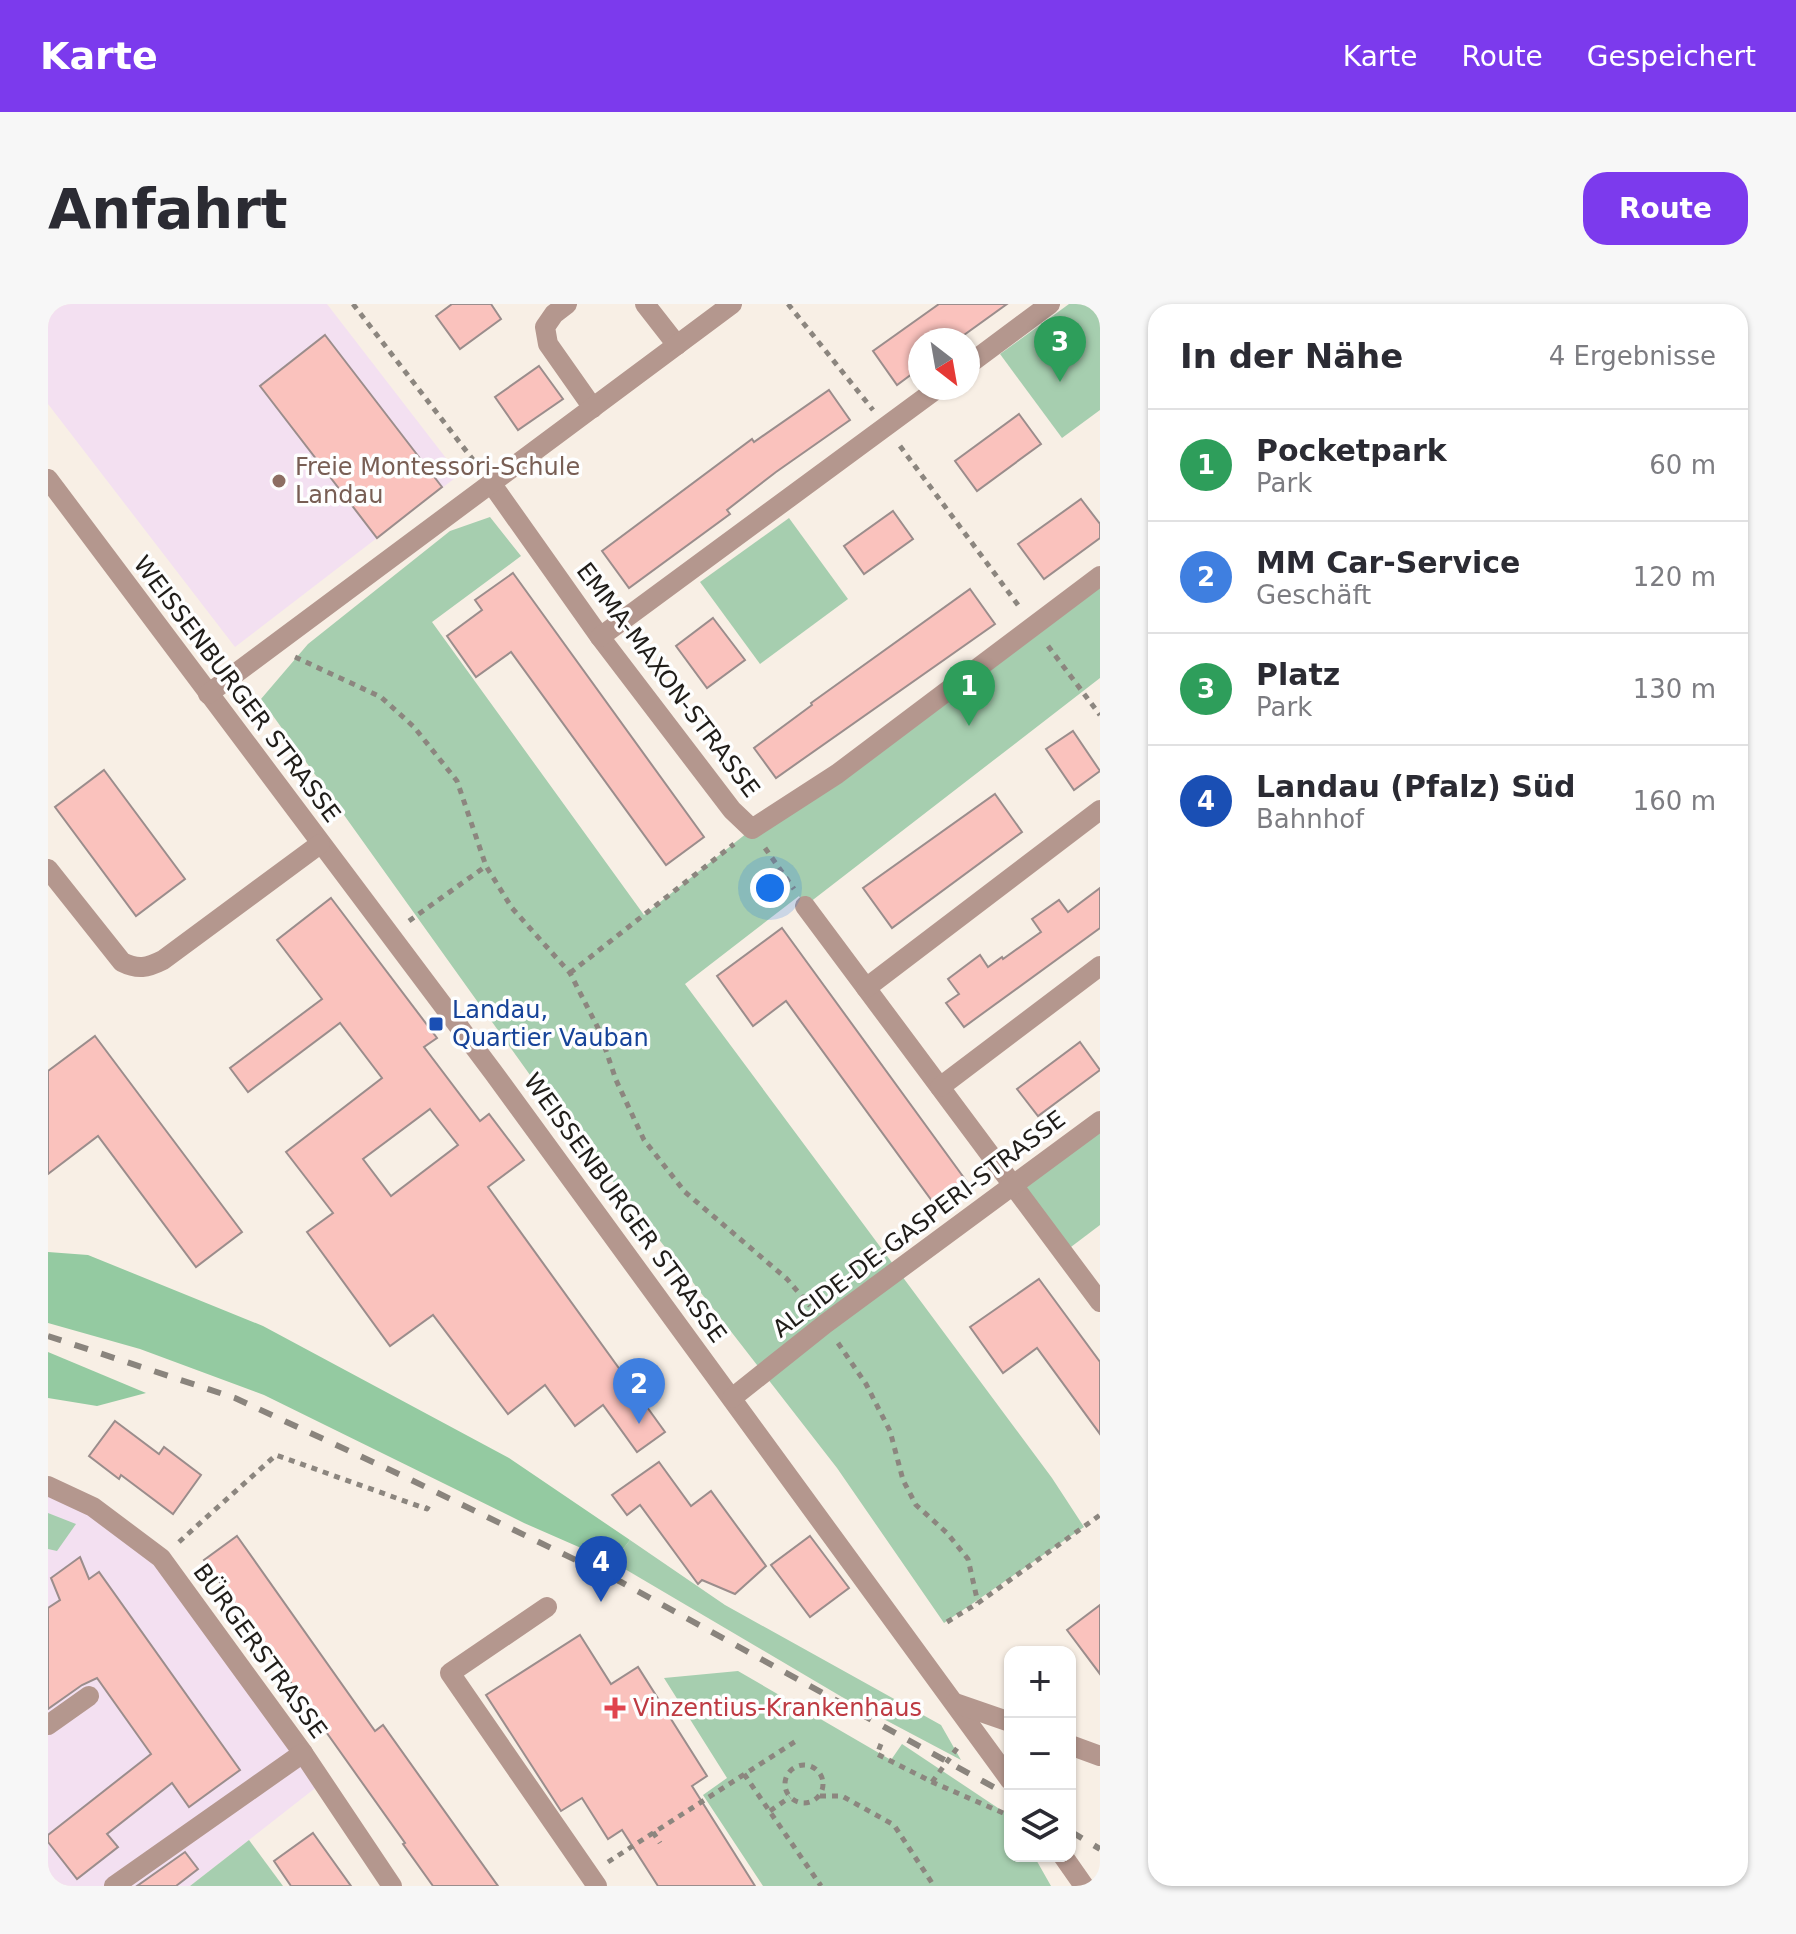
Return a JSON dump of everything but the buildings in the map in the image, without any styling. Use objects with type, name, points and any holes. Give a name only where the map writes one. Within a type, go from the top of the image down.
[{"type":"street","points":[[567,304],[554,314],[545,327],[548,344],[593,408]]},
{"type":"street","points":[[645,304],[677,345]]},
{"type":"street","points":[[208,694],[732,304]]},
{"type":"street","points":[[980,356],[1050,304]]},
{"type":"street","points":[[600,637],[922,400]]},
{"type":"street","name":"WEISSENBURGER STRASSE","points":[[48,479],[493,1072],[1004,1772]]},
{"type":"street","name":"EMMA-MAXON-STRASSE","points":[[491,483],[600,637],[732,810],[752,829],[837,774],[1100,576]]},
{"type":"street","points":[[866,988],[1100,810]]},
{"type":"street","points":[[48,869],[122,962],[132,967],[148,968],[320,844]]},
{"type":"street","points":[[805,906],[1100,1302]]},
{"type":"street","points":[[940,1087],[1100,966]]},
{"type":"street","name":"ALCIDE-DE-GASPERI-STRASSE","points":[[732,1398],[825,1324],[1100,1121]]},
{"type":"street","name":"BÜRGERSTRASSE","points":[[48,1486],[93,1507],[161,1558],[303,1753],[392,1886]]},
{"type":"street","points":[[547,1607],[450,1673],[597,1886]]},
{"type":"street","points":[[48,1725],[89,1696]]},
{"type":"street","points":[[955,1703],[1004,1720]]},
{"type":"street","points":[[1076,1746],[1097,1749]]},
{"type":"street","points":[[114,1886],[303,1753]]},
{"type":"street","points":[[1067,1862],[1084,1886]]},
{"type":"path","points":[[353,304],[491,483]]},
{"type":"path","points":[[788,304],[886,427],[1100,715]]},
{"type":"path","points":[[273,645],[381,697],[414,727],[457,781],[486,866],[512,908],[570,973],[593,1016],[616,1080],[644,1140],[685,1192],[787,1279],[825,1324],[866,1384],[890,1431],[903,1480],[916,1505],[947,1533],[968,1559],[978,1603]]},
{"type":"path","points":[[570,973],[752,829],[805,906]]},
{"type":"path","points":[[390,937],[486,866]]},
{"type":"path","points":[[161,1558],[276,1455],[427,1509],[430,1503]]},
{"type":"path","points":[[947,1622],[1100,1515]]},
{"type":"path","points":[[932,1782],[973,1728]]},
{"type":"path","points":[[612,1859],[799,1739]]},
{"type":"path","points":[[881,1744],[877,1754],[1004,1813]]},
{"type":"path","points":[[820,1796],[824,1788],[823,1777],[814,1766],[796,1765],[789,1772],[785,1788],[790,1797],[804,1803],[820,1796],[842,1796],[894,1825],[934,1886]]},
{"type":"path","points":[[744,1774],[821,1886]]},
{"type":"path","points":[[770,1811],[790,1797]]},
{"type":"path","points":[[653,1832],[660,1843]]},
{"type":"shaded area","name":"Freie Montessori-Schule Landau","points":[[48,304],[327,304],[459,475],[235,647],[48,404]]},
{"type":"shaded area","points":[[48,1486],[161,1558],[323,1782],[190,1886],[48,1886]]},
{"type":"green space","points":[[1069,304],[1100,304],[1100,410],[1062,438],[1000,354]]},
{"type":"green space","points":[[490,517],[521,556],[432,622],[644,915],[752,829],[1100,576],[1100,678],[805,906],[799,896],[685,984],[1052,1478],[1084,1527],[944,1623],[837,1468],[545,1096],[261,699],[308,644],[450,531]]},
{"type":"green space","points":[[789,518],[848,599],[760,664],[700,582]]},
{"type":"green space","points":[[1100,1121],[1100,1225],[1063,1253],[1014,1186]]},
{"type":"green space","points":[[48,1252],[88,1255],[263,1326],[509,1458],[630,1540],[613,1562],[524,1523],[264,1395],[140,1349],[48,1323]]},
{"type":"green space","points":[[48,1352],[146,1393],[97,1406],[48,1398]]},
{"type":"green space","points":[[48,1513],[76,1524],[57,1551],[48,1549]]},
{"type":"green space","points":[[630,1540],[725,1605],[941,1725],[961,1760],[842,1697],[613,1562]]},
{"type":"green space","points":[[738,1671],[891,1760],[902,1744],[1004,1812],[1004,1862],[1037,1862],[1051,1886],[763,1886],[703,1795],[727,1778],[664,1678]]},
{"type":"green space","points":[[249,1840],[283,1886],[190,1886]]},
{"type":"railway","points":[[48,1336],[235,1398],[403,1476],[621,1582],[1004,1793]]},
{"type":"railway","points":[[1076,1835],[1100,1849]]},
{"type":"place","name":"Platz","points":[[1060,382]]},
{"type":"place","name":"Freie Montessori-Schule Landau","points":[[279,481]]},
{"type":"place","name":"Pocketpark","points":[[969,726]]},
{"type":"place","name":"Landau, Quartier Vauban","points":[[436,1024]]},
{"type":"place","name":"MM Car-Service","points":[[639,1424]]},
{"type":"place","name":"Landau (Pfalz) Süd","points":[[601,1602]]},
{"type":"place","name":"Vinzentius-Krankenhaus","points":[[615,1708]]}]
